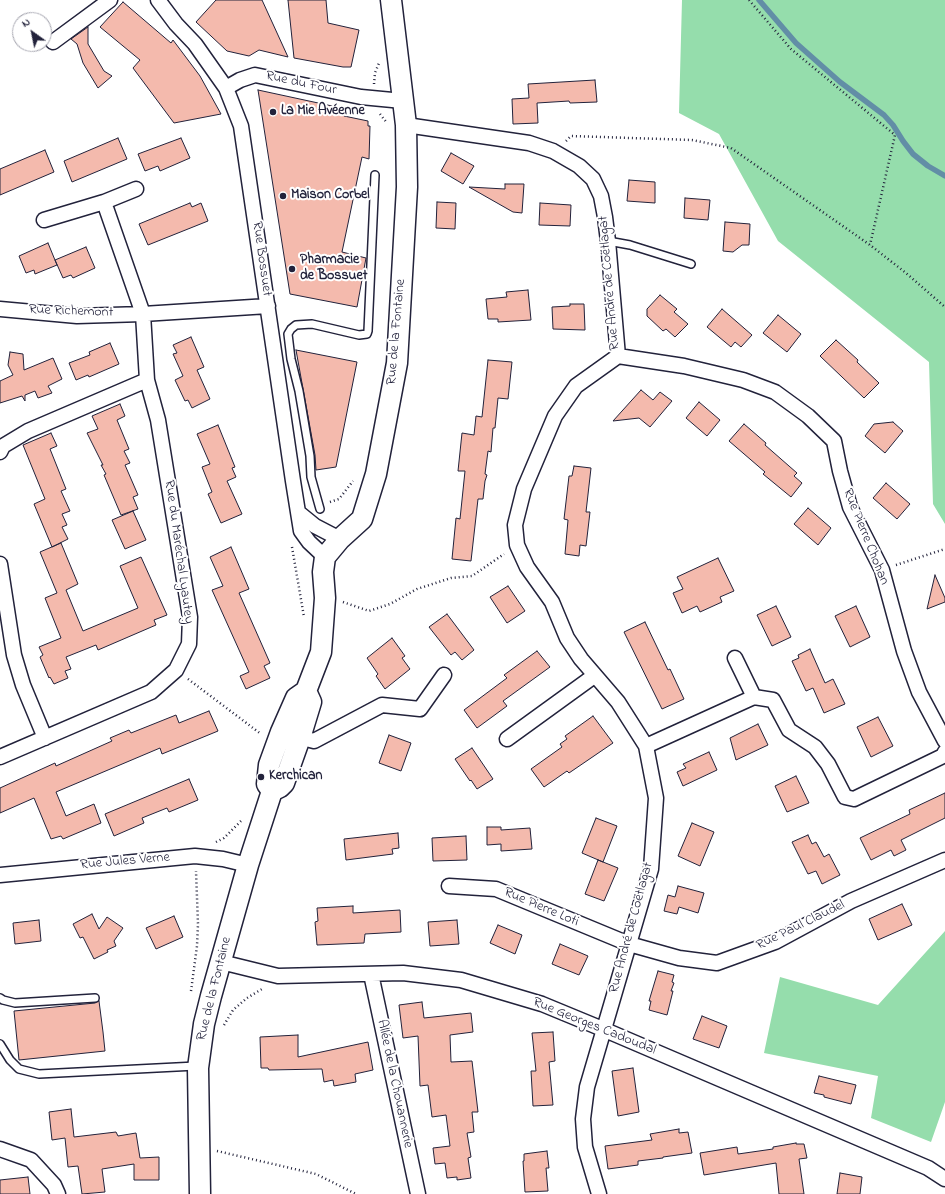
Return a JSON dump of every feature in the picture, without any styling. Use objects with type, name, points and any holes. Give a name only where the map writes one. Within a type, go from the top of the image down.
[{"type":"main road","name":"Rue de la Fontaine","points":[[200,1194],[198,1066],[204,1024],[248,865],[272,791],[284,783],[286,739],[296,698],[306,691],[321,652],[325,598],[323,572],[325,557],[340,539],[362,519],[374,482],[397,362],[407,188],[406,125],[391,0]]},
{"type":"main road","name":"Rue de la Fontaine","points":[[272,791],[267,784],[270,765],[286,739]]},
{"type":"street","points":[[52,42],[110,0]]},
{"type":"street","name":"Rue Bossuet","points":[[164,2],[176,24],[195,44],[226,88],[241,126],[301,531],[309,542],[325,557]]},
{"type":"street","name":"Rue du Four","points":[[226,88],[240,80],[255,75],[361,97],[403,101]]},
{"type":"street","name":"Rue André de Coëtlagat","points":[[406,125],[529,143],[553,151],[580,166],[592,179],[600,196],[608,241],[618,356],[576,386],[554,416],[524,489],[515,525],[517,544],[527,567],[552,602],[567,638],[594,676],[618,702],[646,746],[656,798],[651,869],[605,1030],[587,1087],[583,1119],[585,1147],[599,1194]]},
{"type":"street","points":[[44,220],[104,202],[136,189]]},
{"type":"street","points":[[104,202],[143,314]]},
{"type":"street","name":"Rue Richemont","points":[[0,309],[77,316],[143,314],[268,306]]},
{"type":"street","name":"Rue du Maréchal Lyautey","points":[[0,757],[151,692],[176,670],[189,644],[190,617],[158,420],[147,380],[143,314]]},
{"type":"street","name":"Rue Pierre Chohan","points":[[618,356],[684,366],[743,380],[775,392],[808,416],[834,441],[840,471],[850,506],[882,570],[904,651],[920,692],[945,741]]},
{"type":"street","points":[[0,452],[3,446],[28,431],[147,380]]},
{"type":"street","points":[[299,513],[315,526],[340,539]]},
{"type":"street","points":[[0,564],[14,656],[23,685],[45,738]]},
{"type":"street","points":[[734,658],[754,697]]},
{"type":"street","points":[[286,739],[314,741],[382,705],[420,709],[444,676]]},
{"type":"street","points":[[507,739],[594,676]]},
{"type":"street","points":[[646,746],[754,697],[773,700],[789,730],[815,747],[824,758],[845,797],[854,799],[943,756],[945,752]]},
{"type":"street","name":"Rue Jules Verne","points":[[0,875],[195,856],[223,859],[248,865]]},
{"type":"street","name":"Rue Paul Claudel","points":[[629,944],[679,958],[717,963],[775,942],[851,901],[945,860]]},
{"type":"street","name":"Rue Pierre Loti","points":[[449,886],[496,889],[629,944]]},
{"type":"street","name":"Rue Georges Cadoudal","points":[[221,962],[278,976],[403,973],[461,980],[542,1004],[928,1168],[945,1180]]},
{"type":"street","name":"Allée de la Chouannerie","points":[[371,974],[418,1194]]},
{"type":"street","points":[[0,1149],[31,1160],[54,1185],[58,1194]]},
{"type":"lane","points":[[320,509],[311,477],[310,456],[299,391],[291,359],[288,334],[296,325],[312,324],[359,335],[367,334],[375,175]]},
{"type":"lane","points":[[608,241],[630,245],[691,264]]},
{"type":"lane","points":[[0,998],[16,1003],[95,998]]},
{"type":"lane","points":[[0,1044],[10,1060],[19,1069],[40,1074],[198,1066]]},
{"type":"path","points":[[749,0],[791,49],[895,135],[870,245]]},
{"type":"path","points":[[553,151],[571,136],[692,140],[731,148],[870,245],[906,273],[945,307]]},
{"type":"path","points":[[301,602],[333,598],[370,612],[390,604],[417,589],[450,578],[472,576],[517,544]]},
{"type":"path","points":[[882,570],[945,549]]},
{"type":"path","points":[[176,670],[272,742],[286,739]]},
{"type":"path","name":"Rue de la Fontaine","points":[[191,993],[198,931],[198,893],[196,869]]},
{"type":"path","name":"Rue de la Fontaine","points":[[221,1031],[233,1010],[278,976]]},
{"type":"path","points":[[215,1157],[214,1150],[316,1174],[356,1194]]},
{"type":"green space","points":[[682,0],[945,0],[945,524],[933,504],[929,362],[778,241],[719,134],[679,113]]},
{"type":"green space","points":[[945,931],[945,1102],[931,1142],[871,1118],[878,1076],[764,1053],[780,977],[878,1005]]},
{"type":"building","points":[[216,0],[262,0],[288,57],[259,50],[249,56],[227,51],[196,22]]},
{"type":"building","points":[[288,0],[326,0],[328,23],[359,30],[351,67],[343,67],[294,58]]},
{"type":"building","points":[[123,2],[171,43],[173,40],[200,76],[221,114],[174,123],[133,68],[140,60],[100,27]]},
{"type":"building","points":[[88,27],[88,44],[104,71],[112,76],[98,88],[83,63],[77,44],[71,39]]},
{"type":"building","points":[[595,80],[597,102],[570,103],[569,101],[537,103],[538,123],[513,124],[512,99],[529,98],[528,84]]},
{"type":"building","points":[[258,90],[346,109],[344,116],[368,121],[368,126],[370,126],[369,159],[362,157],[342,252],[366,258],[357,307],[290,294]]},
{"type":"building","points":[[118,138],[127,159],[72,182],[64,161]]},
{"type":"building","points":[[181,138],[190,158],[160,171],[158,166],[145,171],[138,154]]},
{"type":"building","points":[[45,150],[54,172],[0,195],[0,169]]},
{"type":"building","points":[[451,153],[474,166],[463,184],[441,171]]},
{"type":"building","points":[[629,180],[655,182],[655,203],[627,201]]},
{"type":"building","points":[[505,184],[524,184],[522,213],[513,212],[469,187],[505,189]]},
{"type":"building","points":[[685,198],[710,200],[708,220],[684,218]]},
{"type":"building","points":[[437,202],[456,203],[455,229],[436,228]]},
{"type":"building","points":[[190,203],[192,207],[201,203],[208,221],[148,245],[139,224]]},
{"type":"building","points":[[540,203],[571,205],[570,226],[539,225]]},
{"type":"building","points":[[725,222],[750,224],[749,245],[742,245],[733,252],[723,251]]},
{"type":"building","points":[[48,243],[57,265],[35,274],[34,270],[26,273],[19,256]]},
{"type":"building","points":[[86,247],[95,268],[73,278],[71,275],[63,278],[55,260]]},
{"type":"building","points":[[528,290],[531,320],[498,322],[498,319],[488,319],[486,299],[507,297],[506,292]]},
{"type":"building","points":[[660,295],[677,309],[674,312],[688,324],[675,337],[666,329],[663,331],[647,316],[647,309]]},
{"type":"building","points":[[570,304],[584,304],[585,330],[553,329],[552,307],[570,306]]},
{"type":"building","points":[[722,309],[752,335],[741,347],[735,342],[731,347],[707,327]]},
{"type":"building","points":[[778,315],[801,334],[787,352],[763,333]]},
{"type":"building","points":[[191,337],[204,367],[197,370],[210,399],[192,408],[188,400],[185,401],[175,380],[183,376],[173,354],[177,353],[173,345]]},
{"type":"building","points":[[836,340],[858,360],[857,362],[879,383],[864,398],[820,356]]},
{"type":"building","points":[[110,343],[119,364],[89,377],[88,375],[76,380],[69,363],[90,355],[89,352]]},
{"type":"building","points":[[296,350],[357,362],[336,467],[316,470],[315,455]]},
{"type":"building","points":[[10,352],[23,354],[24,370],[53,358],[62,379],[48,386],[52,393],[38,398],[35,391],[25,395],[25,401],[22,396],[0,403],[0,381],[13,375],[8,365]]},
{"type":"building","points":[[488,360],[512,362],[508,399],[498,398],[491,452],[488,451],[485,474],[487,475],[483,499],[478,499],[471,561],[452,559],[456,518],[460,519],[465,471],[458,471],[462,433],[474,435],[476,416],[482,417]]},
{"type":"building","points":[[641,390],[653,400],[660,392],[672,401],[650,427],[639,418],[613,421]]},
{"type":"building","points":[[699,402],[720,420],[707,436],[686,418]]},
{"type":"building","points":[[120,404],[125,416],[117,420],[129,449],[124,451],[130,463],[125,465],[138,495],[133,497],[138,509],[121,515],[104,475],[106,474],[101,465],[103,465],[87,433],[98,429],[92,416]]},
{"type":"building","points":[[893,422],[903,431],[885,453],[865,436],[874,424]]},
{"type":"building","points":[[744,424],[797,473],[794,476],[802,483],[791,497],[763,474],[765,472],[729,441]]},
{"type":"building","points":[[218,425],[235,467],[232,468],[236,477],[227,481],[242,514],[221,523],[208,494],[212,492],[202,467],[210,464],[197,434]]},
{"type":"building","points":[[51,433],[57,446],[50,449],[66,489],[61,491],[70,511],[62,514],[67,525],[62,527],[68,539],[52,547],[34,504],[45,499],[23,445]]},
{"type":"building","points":[[574,466],[591,468],[586,512],[590,512],[586,546],[580,545],[579,556],[565,554],[568,520],[564,519],[569,476],[572,476]]},
{"type":"building","points":[[886,483],[910,504],[897,519],[873,498]]},
{"type":"building","points":[[808,508],[831,528],[818,545],[794,524]]},
{"type":"building","points":[[133,511],[146,540],[125,549],[112,520]]},
{"type":"building","points":[[61,543],[78,584],[66,590],[83,631],[138,608],[120,566],[141,557],[167,615],[154,620],[156,625],[98,650],[96,645],[66,657],[71,669],[65,671],[68,678],[54,684],[50,677],[49,678],[40,657],[43,655],[39,647],[61,638],[45,598],[57,593],[40,552]]},
{"type":"building","points":[[231,547],[249,589],[239,593],[270,663],[264,666],[270,678],[246,689],[240,676],[249,672],[212,590],[223,586],[210,557]]},
{"type":"building","points":[[718,558],[734,591],[720,597],[722,602],[700,612],[697,606],[682,613],[673,593],[683,589],[677,577]]},
{"type":"building","points":[[935,575],[945,598],[945,602],[927,609]]},
{"type":"building","points":[[508,586],[525,611],[507,623],[490,597]]},
{"type":"building","points":[[776,606],[791,637],[772,646],[757,615]]},
{"type":"building","points":[[856,606],[870,637],[850,647],[835,616]]},
{"type":"building","points":[[447,614],[474,650],[462,660],[455,652],[451,655],[429,627]]},
{"type":"building","points":[[645,622],[684,699],[662,709],[624,632]]},
{"type":"building","points":[[392,638],[405,656],[402,658],[410,669],[385,689],[376,676],[378,674],[367,658]]},
{"type":"building","points":[[810,649],[825,683],[833,679],[845,704],[824,713],[813,688],[806,691],[792,661],[799,658],[798,655]]},
{"type":"building","points":[[537,651],[550,667],[503,701],[507,706],[477,728],[464,710],[507,678],[504,675]]},
{"type":"building","points":[[209,711],[218,731],[162,754],[160,748],[56,792],[66,816],[94,804],[101,823],[63,839],[61,836],[51,839],[34,798],[0,813],[0,788],[55,763],[56,766],[112,741],[110,738],[129,730],[131,733],[176,715],[179,723]]},
{"type":"building","points":[[593,716],[613,743],[569,773],[567,771],[544,787],[531,769],[562,747],[560,744],[567,739],[565,736]]},
{"type":"building","points":[[878,717],[893,746],[871,757],[857,727]]},
{"type":"building","points":[[758,724],[768,745],[736,760],[730,738]]},
{"type":"building","points":[[389,735],[411,743],[401,771],[379,763]]},
{"type":"building","points":[[472,748],[493,779],[477,789],[455,759]]},
{"type":"building","points":[[709,752],[717,770],[683,786],[677,772],[686,768],[683,764]]},
{"type":"building","points":[[796,776],[809,803],[787,812],[775,786]]},
{"type":"building","points":[[189,779],[198,800],[169,812],[167,808],[142,818],[144,823],[114,836],[105,814]]},
{"type":"building","points":[[945,793],[945,818],[901,840],[906,850],[894,856],[891,850],[871,860],[860,838],[910,814],[909,810]]},
{"type":"building","points":[[596,818],[617,826],[603,862],[582,853]]},
{"type":"building","points":[[692,823],[714,832],[700,866],[678,856]]},
{"type":"building","points":[[487,827],[501,827],[501,830],[530,828],[532,849],[501,851],[501,844],[487,845]]},
{"type":"building","points":[[398,833],[399,848],[392,849],[393,854],[346,860],[344,839]]},
{"type":"building","points":[[808,835],[812,844],[816,842],[824,857],[829,854],[840,875],[822,884],[816,871],[808,874],[792,842]]},
{"type":"building","points":[[466,836],[467,860],[433,861],[432,838]]},
{"type":"building","points":[[598,860],[618,868],[604,901],[585,894]]},
{"type":"building","points":[[678,886],[704,893],[698,913],[679,907],[677,914],[664,911],[668,895],[675,897]]},
{"type":"building","points":[[902,904],[912,925],[878,940],[869,919]]},
{"type":"building","points":[[353,906],[353,913],[400,910],[401,932],[365,934],[364,943],[317,945],[315,922],[318,921],[317,908]]},
{"type":"building","points":[[92,914],[99,929],[107,917],[123,928],[114,941],[116,946],[94,959],[83,937],[80,938],[73,924]]},
{"type":"building","points":[[174,916],[183,937],[156,949],[146,928]]},
{"type":"building","points":[[39,920],[41,941],[15,944],[13,923]]},
{"type":"building","points":[[457,920],[459,944],[430,946],[428,922]]},
{"type":"building","points":[[498,925],[522,935],[515,954],[490,943]]},
{"type":"building","points":[[560,944],[588,956],[579,975],[552,964]]},
{"type":"building","points":[[658,971],[674,975],[672,982],[674,983],[671,991],[673,991],[667,1015],[649,1010],[651,1001],[649,1001]]},
{"type":"building","points":[[99,1001],[105,1051],[19,1060],[14,1011],[95,1003]]},
{"type":"building","points":[[422,1002],[424,1018],[471,1013],[473,1032],[450,1035],[451,1062],[472,1061],[478,1112],[472,1112],[474,1132],[467,1133],[471,1157],[468,1158],[471,1178],[457,1180],[457,1177],[447,1178],[445,1163],[435,1164],[433,1148],[450,1146],[446,1115],[432,1117],[428,1085],[420,1086],[418,1036],[403,1038],[399,1005]]},
{"type":"building","points":[[702,1016],[727,1026],[719,1048],[693,1039]]},
{"type":"building","points":[[553,1032],[555,1061],[549,1062],[553,1105],[533,1106],[531,1071],[536,1071],[532,1033]]},
{"type":"building","points":[[298,1035],[298,1057],[368,1042],[373,1070],[355,1074],[356,1082],[334,1086],[333,1080],[324,1082],[322,1069],[269,1070],[268,1068],[261,1068],[260,1037]]},
{"type":"building","points":[[633,1068],[639,1112],[618,1116],[612,1071]]},
{"type":"building","points":[[819,1076],[856,1085],[851,1104],[814,1093]]},
{"type":"building","points":[[71,1109],[74,1137],[116,1132],[118,1136],[136,1133],[140,1158],[159,1157],[159,1180],[134,1180],[134,1164],[102,1169],[105,1192],[82,1194],[78,1166],[68,1167],[65,1138],[52,1140],[49,1112]]},
{"type":"building","points":[[679,1129],[679,1133],[688,1132],[692,1153],[638,1161],[638,1165],[608,1169],[605,1146],[652,1140],[650,1134]]},
{"type":"building","points":[[796,1143],[804,1144],[807,1158],[799,1159],[804,1194],[779,1194],[776,1163],[704,1175],[700,1153],[737,1147],[738,1154],[773,1149],[773,1147]]},
{"type":"building","points":[[547,1151],[549,1168],[546,1168],[548,1191],[525,1192],[524,1154]]},
{"type":"building","points":[[840,1173],[862,1177],[860,1194],[837,1194]]},
{"type":"building","points":[[28,1177],[30,1194],[0,1194],[0,1180]]},
{"type":"waterway","points":[[759,0],[796,43],[840,82],[884,115],[893,125],[913,154],[928,166],[945,176]]},
{"type":"place","name":"La Mie Avéenne","points":[[273,112]]},
{"type":"place","name":"Maison Corbel","points":[[283,196]]},
{"type":"place","name":"Pharmacie de Bossuet","points":[[292,269]]},
{"type":"place","name":"Kerchican","points":[[261,777]]}]
